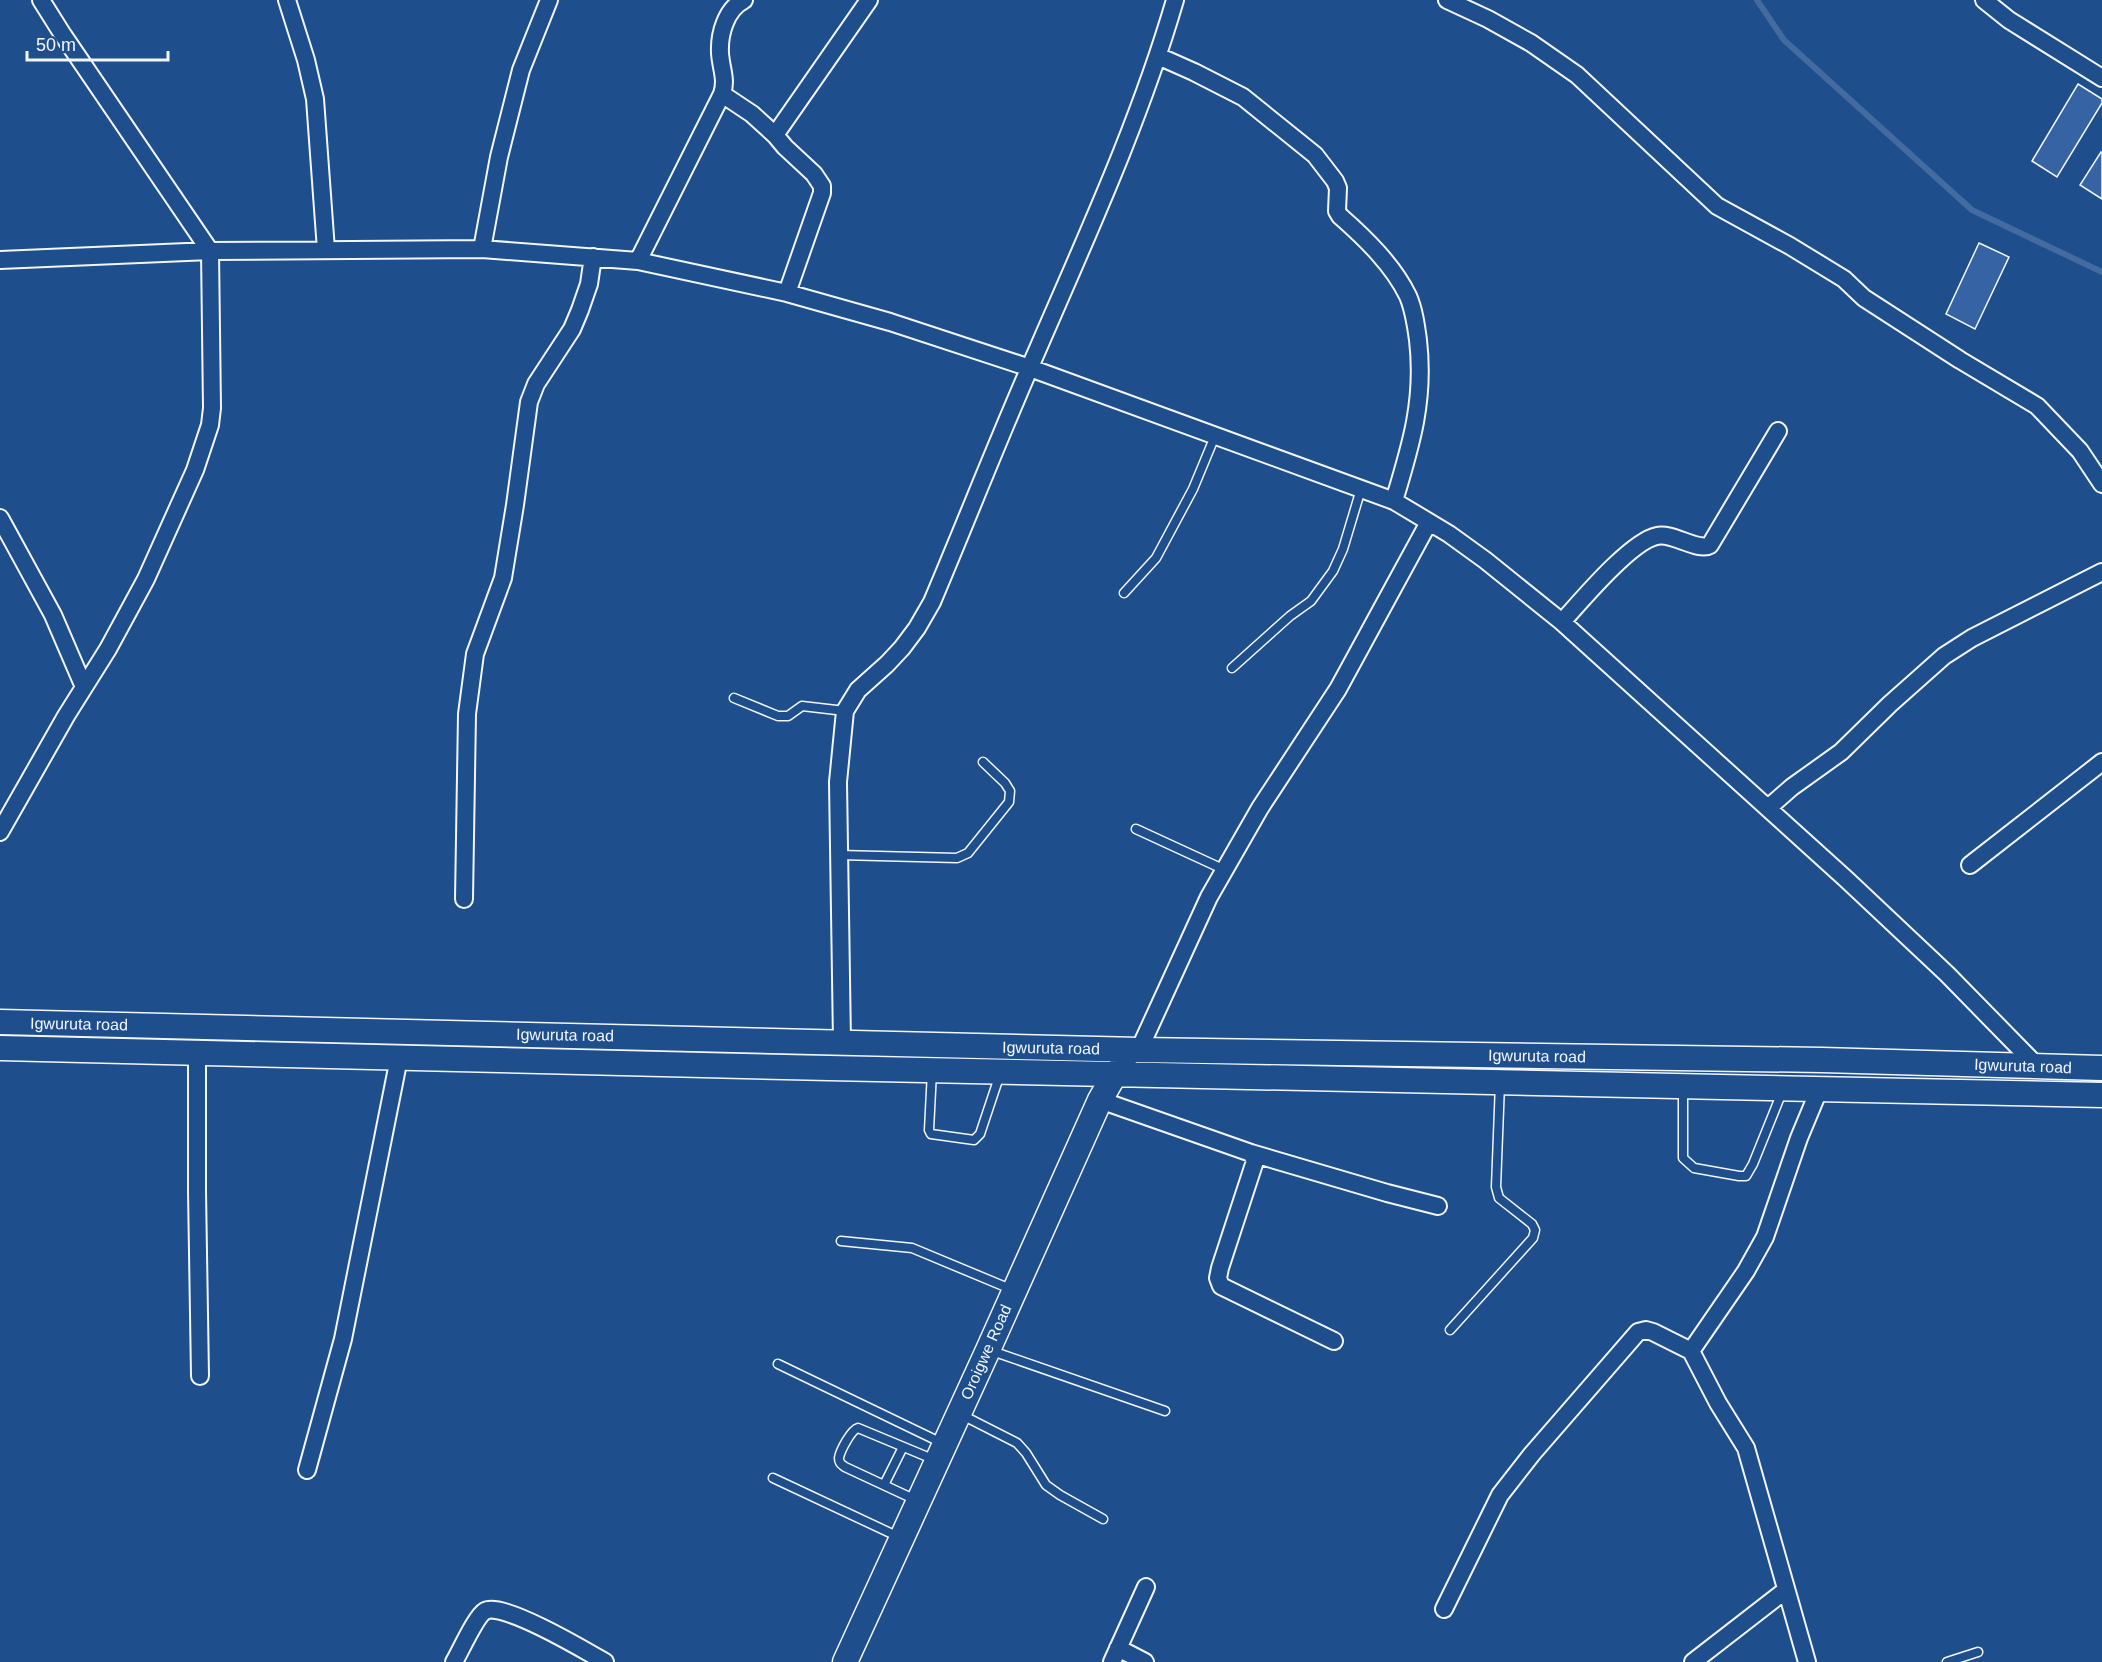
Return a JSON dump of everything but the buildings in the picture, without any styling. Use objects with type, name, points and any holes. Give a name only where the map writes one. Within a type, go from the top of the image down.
[{"type":"main road","name":"Igwuruta road","points":[[0,1022],[1139,1050],[1822,1060],[2102,1068]]},
{"type":"main road","name":"Igwuruta road","points":[[0,1048],[2102,1095]]},
{"type":"main road","name":"Oroigwe Road","points":[[845,1662],[1100,1100],[1115,1074],[1139,1050]]},
{"type":"street","points":[[0,832],[108,649],[146,579],[181,504],[210,425],[212,408],[210,251],[41,0]]},
{"type":"street","points":[[287,0],[306,60],[315,99],[326,250]]},
{"type":"street","points":[[482,249],[499,157],[521,70],[549,0]]},
{"type":"street","points":[[638,261],[722,94],[725,84],[720,54],[720,35],[727,17],[744,0]]},
{"type":"street","points":[[776,135],[869,0]]},
{"type":"street","points":[[842,1042],[838,782],[845,711],[858,690],[902,648],[932,602],[1091,229],[1158,56],[1175,0]]},
{"type":"street","points":[[1447,0],[1531,43],[1577,75],[1717,206],[1835,274],[1864,298],[2037,406],[2080,451],[2102,483]]},
{"type":"street","points":[[1984,0],[2009,20],[2102,78]]},
{"type":"street","points":[[1158,56],[1243,97],[1316,155],[1338,188],[1337,211],[1340,216],[1393,271],[1408,296],[1416,320],[1421,359],[1419,408],[1412,443],[1394,501]]},
{"type":"street","points":[[722,94],[752,114],[776,135],[785,147],[814,174],[822,186],[822,193],[787,293]]},
{"type":"street","points":[[0,260],[210,251],[482,249],[638,261],[787,293],[890,322],[1030,368],[1394,501],[1449,534],[1562,622],[1947,974],[2038,1067]]},
{"type":"street","points":[[464,898],[467,714],[475,654],[503,578],[529,402],[536,384],[572,329],[589,284],[593,257]]},
{"type":"street","points":[[1562,622],[1616,564],[1658,535],[1703,547],[1710,545],[1778,432]]},
{"type":"street","points":[[0,518],[53,615],[84,687]]},
{"type":"street","points":[[1139,1050],[1209,897],[1260,808],[1338,689],[1429,522]]},
{"type":"street","points":[[1768,808],[1792,787],[1841,752],[1944,656],[1972,638],[2102,572]]},
{"type":"street","points":[[1970,865],[2102,762]]},
{"type":"street","points":[[197,1053],[200,1376]]},
{"type":"street","points":[[307,1470],[343,1339],[399,1058]]},
{"type":"street","points":[[1691,1351],[1746,1271],[1765,1237],[1799,1137],[1820,1090]]},
{"type":"street","points":[[1100,1100],[1251,1153],[1438,1206]]},
{"type":"street","points":[[1251,1153],[1255,1161],[1220,1268],[1219,1283],[1335,1341]]},
{"type":"street","points":[[1444,1609],[1500,1495],[1532,1454],[1638,1332],[1646,1330],[1691,1351],[1718,1403],[1746,1448],[1807,1662]]},
{"type":"street","points":[[1145,1662],[1115,1655],[1146,1587]]},
{"type":"street","points":[[1693,1662],[1786,1590]]},
{"type":"street","points":[[454,1662],[482,1613],[491,1608],[502,1610],[561,1636],[605,1662]]},
{"type":"lane","points":[[1125,593],[1156,558],[1193,489],[1215,436]]},
{"type":"lane","points":[[1232,668],[1290,616],[1311,601],[1333,571],[1361,489]]},
{"type":"lane","points":[[734,698],[778,716],[788,716],[802,706],[845,711]]},
{"type":"lane","points":[[838,855],[957,858],[968,853],[1009,802],[1010,791],[1005,783],[983,762]]},
{"type":"lane","points":[[1136,829],[1225,870]]},
{"type":"lane","points":[[932,1070],[929,1130],[931,1134],[974,1140],[980,1134],[1001,1071]]},
{"type":"lane","points":[[1450,1330],[1533,1238],[1532,1224],[1499,1198],[1496,1187],[1500,1083]]},
{"type":"lane","points":[[1683,1087],[1683,1158],[1694,1168],[1740,1176],[1746,1176],[1754,1164],[1783,1089]]},
{"type":"lane","points":[[841,1241],[912,1248],[1014,1290]]},
{"type":"lane","points":[[988,1350],[1166,1411]]},
{"type":"lane","points":[[778,1364],[940,1453]]},
{"type":"lane","points":[[958,1414],[1017,1443],[1046,1485],[1103,1519]]},
{"type":"lane","points":[[919,1501],[841,1464],[839,1457],[852,1431],[858,1428],[903,1447],[940,1453]]},
{"type":"lane","points":[[884,1485],[903,1447]]},
{"type":"lane","points":[[773,1478],[901,1539]]},
{"type":"lane","points":[[1947,1662],[1978,1652]]},
{"type":"waterway","points":[[1757,0],[1784,40],[1972,210],[2102,272]]}]
